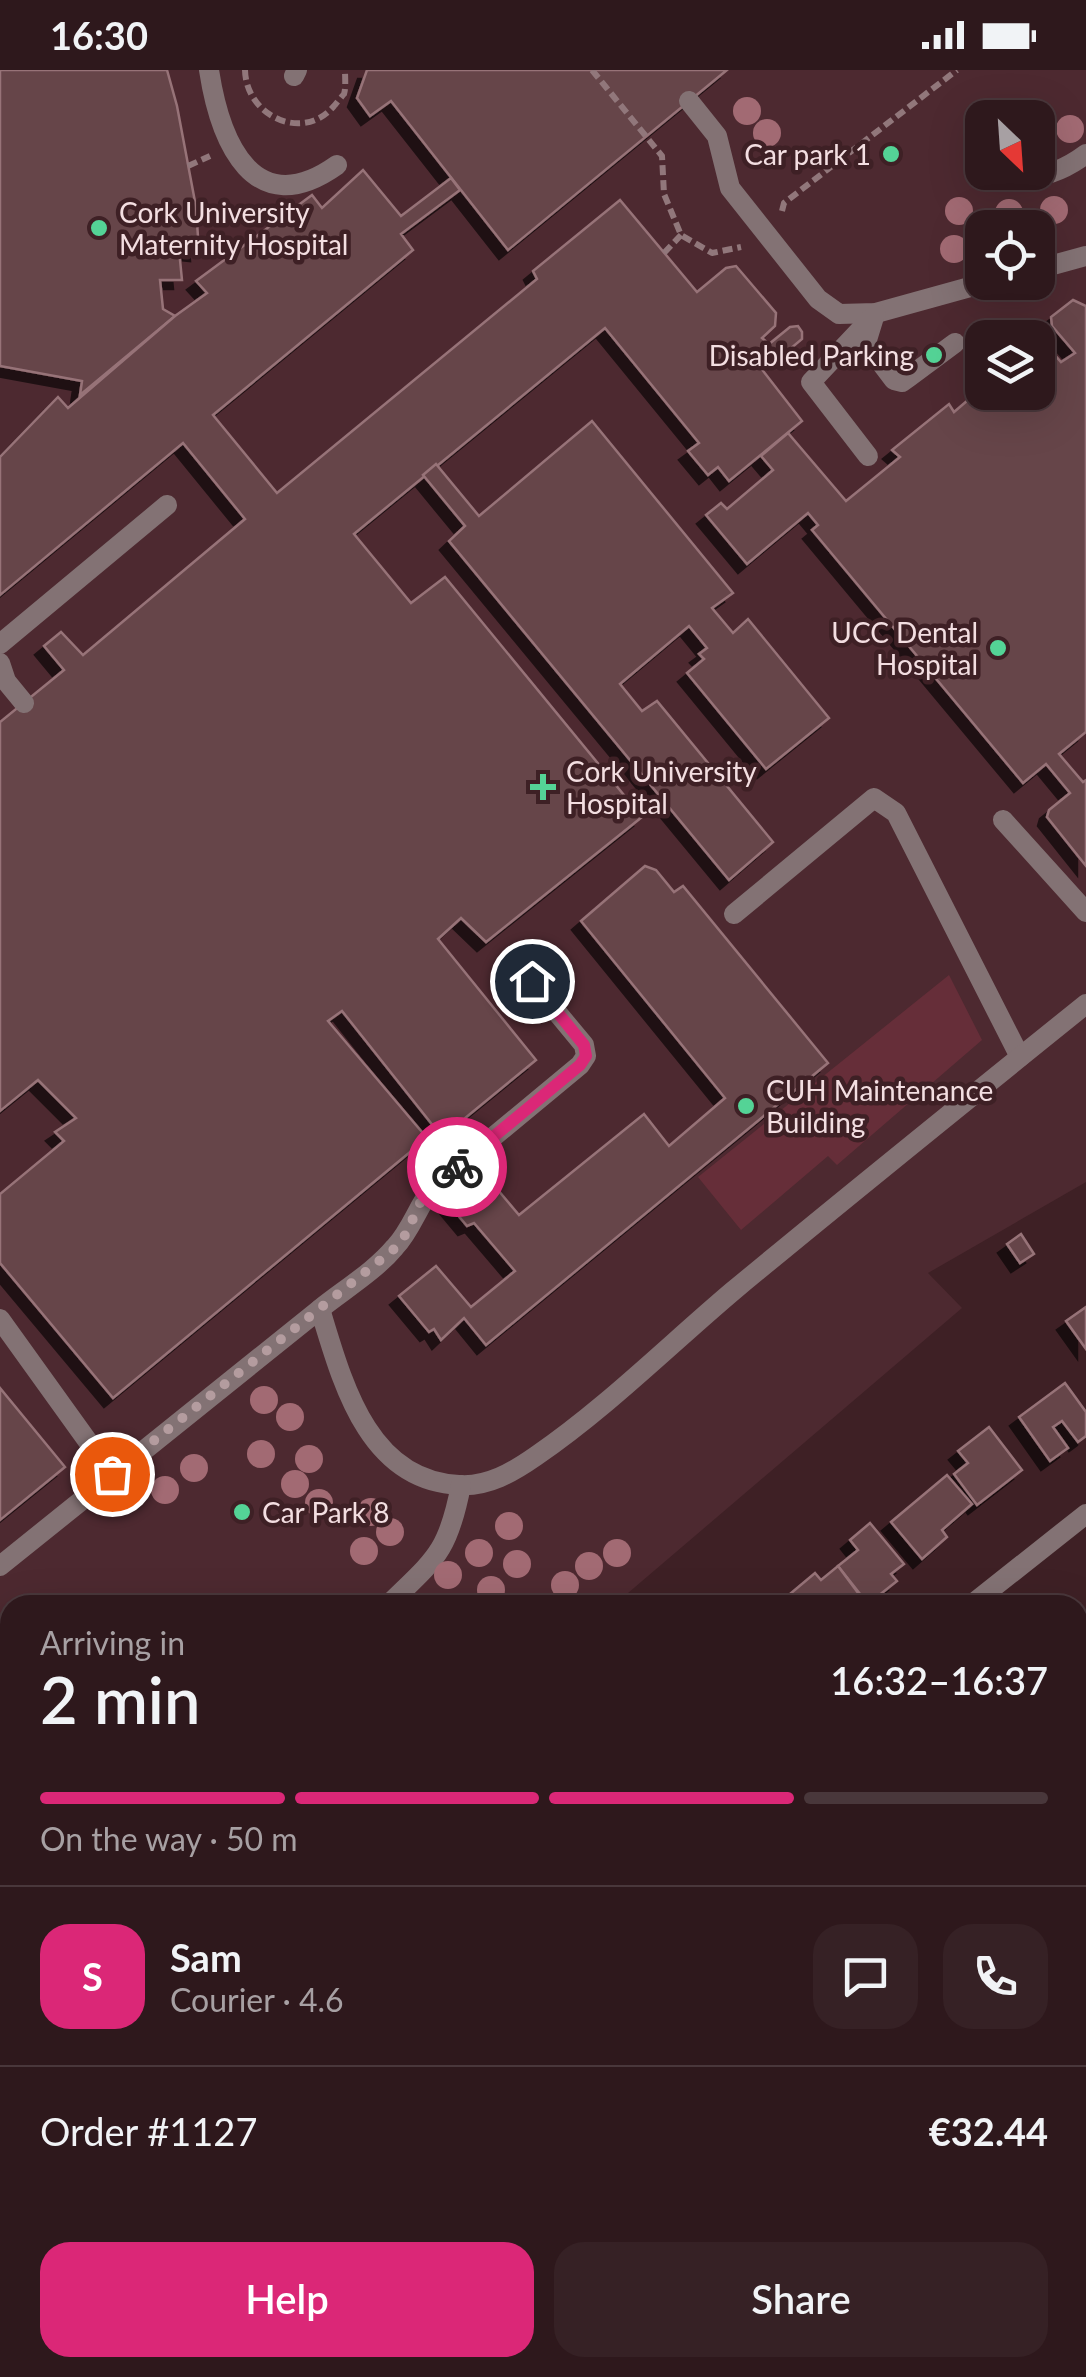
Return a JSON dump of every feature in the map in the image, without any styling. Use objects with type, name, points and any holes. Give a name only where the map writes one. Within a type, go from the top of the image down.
[{"type":"street","points":[[209,70],[226,129],[251,175],[275,188],[302,184],[337,165]]},
{"type":"street","points":[[689,101],[717,136],[730,188],[827,307],[839,314],[876,313],[965,288]]},
{"type":"street","points":[[1055,172],[1086,154]]},
{"type":"street","points":[[1055,264],[1086,256]]},
{"type":"street","points":[[876,313],[866,343],[894,380],[902,382],[955,342]]},
{"type":"street","points":[[868,456],[811,382],[876,313]]},
{"type":"street","points":[[0,644],[167,505]]},
{"type":"street","points":[[0,663],[6,681],[24,703]]},
{"type":"street","points":[[734,914],[874,798],[896,813],[1020,1057]]},
{"type":"street","points":[[1004,820],[1086,912]]},
{"type":"street","points":[[0,1566],[393,1250],[434,1186],[580,1065],[586,1056],[584,1045],[532,981]]},
{"type":"street","points":[[320,1308],[351,1401],[374,1441],[416,1474],[439,1483],[461,1486],[498,1479],[535,1457],[1086,1004]]},
{"type":"street","points":[[0,1319],[112,1474]]},
{"type":"street","points":[[398,1595],[446,1542],[461,1486]]},
{"type":"street","points":[[984,1595],[1086,1514]]},
{"type":"path","points":[[592,70],[662,156],[664,194],[681,235],[712,253],[744,247],[781,218],[784,202],[956,70]]},
{"type":"path","points":[[664,252],[681,235]]},
{"type":"shaded area","name":"Cork University Hospital","points":[[0,70],[1086,70],[1086,1182],[928,1273],[962,1308],[626,1595],[0,1595]]},
{"type":"shaded area","points":[[949,975],[982,1040],[837,1165],[828,1156],[741,1230],[698,1177]]},
{"type":"building","name":"Cork University Maternity Hospital","points":[[0,70],[167,70],[177,106],[196,207],[199,252],[179,250],[182,280],[160,280],[163,309],[175,316],[80,395],[82,381],[0,366]]},
{"type":"building","points":[[367,70],[727,70],[508,250],[391,101],[370,116],[357,98]]},
{"type":"building","name":"Cork University Hospital","points":[[363,170],[401,216],[451,178],[460,190],[401,234],[413,250],[213,415],[277,493],[537,279],[533,271],[620,200],[697,292],[726,268],[736,266],[776,313],[775,326],[762,338],[769,344],[790,327],[798,326],[802,339],[777,360],[770,352],[757,363],[802,421],[729,481],[718,467],[708,475],[688,451],[699,443],[605,328],[354,534],[411,603],[445,577],[642,817],[486,942],[461,918],[438,939],[536,1060],[442,1137],[342,1011],[328,1021],[427,1138],[113,1398],[0,1263],[0,1194],[64,1141],[55,1132],[76,1118],[38,1080],[0,1111],[0,722],[64,670],[44,646],[61,632],[83,655],[245,519],[183,443],[0,595],[0,457],[58,397],[68,408],[207,293],[196,281],[312,195],[322,208]]},
{"type":"building","name":"UCC Dental Hospital","points":[[1073,300],[1086,306],[1086,732],[1059,754],[1083,782],[1086,780],[1086,866],[1047,817],[1049,810],[1070,793],[1046,764],[1023,783],[812,530],[818,525],[808,513],[747,564],[706,515],[721,503],[727,509],[773,470],[761,456],[788,433],[846,501],[900,457],[892,450],[949,404],[954,412],[965,403],[965,410],[1055,410],[1055,355],[1061,362],[1075,353],[1055,330],[1051,317]]},
{"type":"building","points":[[592,421],[733,593],[712,608],[733,633],[748,619],[829,718],[766,769],[687,673],[704,659],[699,654],[707,648],[689,626],[620,684],[642,711],[657,701],[773,842],[729,880],[449,541],[465,526],[423,475],[436,464],[479,516]]},
{"type":"building","name":"CUH Maintenance Building","points":[[645,866],[656,870],[674,892],[683,886],[828,1063],[486,1345],[464,1318],[441,1340],[434,1329],[429,1332],[399,1296],[436,1266],[471,1307],[515,1271],[474,1223],[467,1226],[442,1196],[481,1170],[519,1215],[644,1114],[669,1146],[725,1098],[581,921]]},
{"type":"building","points":[[1021,1234],[1034,1254],[1020,1263],[1007,1244]]},
{"type":"building","points":[[1086,1307],[1086,1349],[1066,1321]]},
{"type":"building","points":[[1065,1383],[1086,1412],[1086,1436],[1078,1442],[1062,1421],[1053,1427],[1068,1448],[1050,1461],[1019,1417]]},
{"type":"building","points":[[0,1388],[65,1467],[0,1520]]},
{"type":"building","points":[[989,1427],[1022,1470],[977,1505],[954,1474],[968,1463],[958,1451]]},
{"type":"building","points":[[947,1475],[972,1504],[942,1530],[947,1537],[922,1559],[891,1522]]},
{"type":"building","points":[[870,1523],[904,1564],[891,1574],[897,1581],[879,1595],[861,1595],[838,1566],[858,1550],[850,1540]]},
{"type":"building","points":[[838,1566],[860,1595],[790,1594],[815,1573],[821,1580]]},
{"type":"way so far","points":[[112,1474],[393,1250],[406,1234],[420,1203],[457,1167]]},
{"type":"place","name":"Car park 1","points":[[891,154]]},
{"type":"place","name":"Cork University Maternity Hospital","points":[[99,228]]},
{"type":"place","name":"Disabled Parking","points":[[934,355]]},
{"type":"place","name":"UCC Dental Hospital","points":[[998,648]]},
{"type":"place","name":"Cork University Hospital","points":[[543,787]]},
{"type":"place","name":"CUH Maintenance Building","points":[[746,1106]]},
{"type":"place","name":"Car Park 8","points":[[242,1512]]},
{"type":"route","points":[[457,1167],[586,1056],[584,1045],[532,981]]}]
